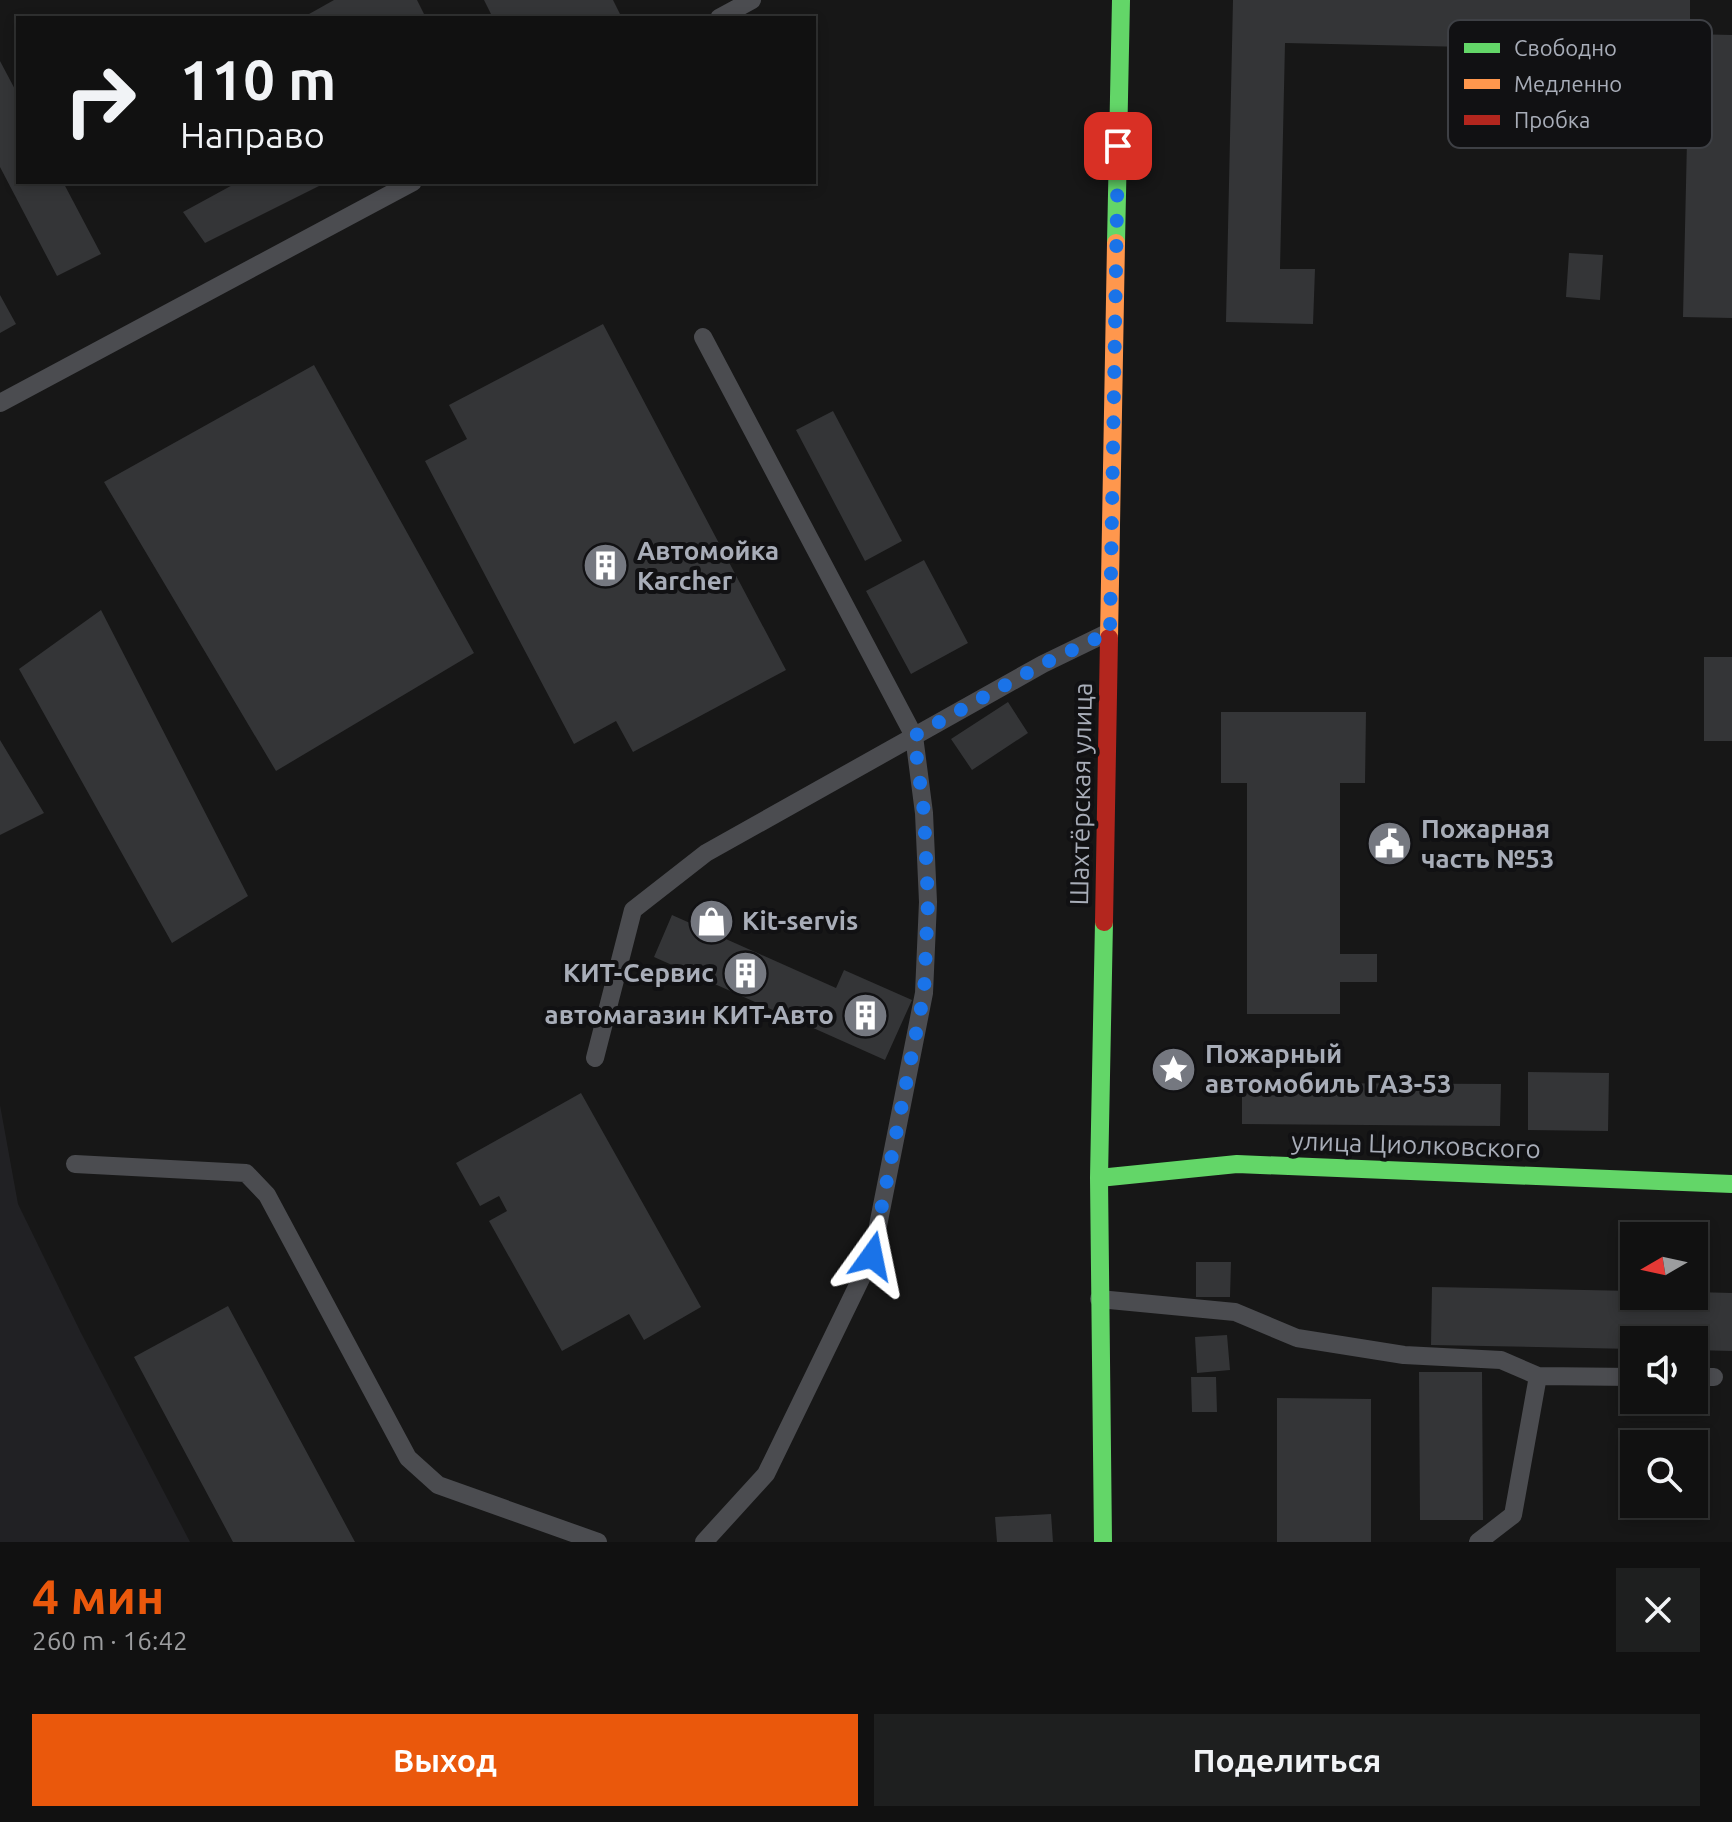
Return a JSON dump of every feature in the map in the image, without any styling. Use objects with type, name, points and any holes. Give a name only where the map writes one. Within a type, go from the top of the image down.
[{"type":"main road","name":"Шахтёрская улица","points":[[1103,1542],[1099,1178],[1121,0]]},
{"type":"main road","name":"улица Циолковского","points":[[1099,1178],[1237,1164],[1732,1184]]},
{"type":"lane","points":[[723,16],[752,0]]},
{"type":"lane","points":[[0,403],[409,184]]},
{"type":"lane","points":[[703,337],[914,736],[924,813],[928,902],[924,993],[872,1256],[766,1474],[704,1542]]},
{"type":"lane","points":[[595,1058],[633,910],[706,853],[1043,664],[1110,632]]},
{"type":"lane","points":[[75,1164],[246,1173],[267,1195],[408,1458],[438,1485],[598,1542]]},
{"type":"lane","points":[[1099,1299],[1235,1312],[1297,1338],[1404,1355],[1501,1360],[1538,1376],[1620,1377]]},
{"type":"lane","points":[[1478,1542],[1513,1515],[1538,1376]]},
{"type":"lane","points":[[1708,1377],[1714,1377]]},
{"type":"shaded area","points":[[0,1105],[18,1204],[190,1542],[0,1542]]},
{"type":"building","points":[[334,0],[417,0],[425,16],[306,16]]},
{"type":"building","points":[[484,0],[613,0],[621,16],[492,16]]},
{"type":"building","points":[[1233,0],[1690,0],[1690,20],[1448,20],[1448,47],[1285,43],[1280,269],[1315,269],[1313,324],[1226,322]]},
{"type":"building","points":[[1712,35],[1732,35],[1732,318],[1683,317],[1687,148],[1712,148]]},
{"type":"building","points":[[0,61],[16,91],[16,184],[64,184],[101,254],[57,276],[0,167]]},
{"type":"building","points":[[234,184],[323,184],[205,243],[183,212]]},
{"type":"building","points":[[1569,253],[1603,255],[1600,300],[1566,297]]},
{"type":"building","points":[[0,295],[16,324],[0,333]]},
{"type":"building","name":"Автомойка Karcher","points":[[603,324],[786,670],[633,752],[616,721],[574,744],[425,461],[467,439],[449,405]]},
{"type":"building","points":[[314,365],[474,653],[276,771],[104,482]]},
{"type":"building","points":[[833,411],[902,541],[865,561],[796,430]]},
{"type":"building","points":[[924,560],[968,643],[911,674],[866,591]]},
{"type":"building","points":[[101,610],[248,896],[172,943],[19,669]]},
{"type":"building","points":[[1704,657],[1732,657],[1732,741],[1704,741]]},
{"type":"building","points":[[1008,702],[1028,733],[972,770],[951,739]]},
{"type":"building","points":[[1221,712],[1366,712],[1365,783],[1340,783],[1340,954],[1377,954],[1377,982],[1340,982],[1340,1014],[1247,1014],[1247,783],[1221,783]]},
{"type":"building","points":[[0,740],[44,813],[0,835]]},
{"type":"building","name":"КИТ-Сервис","points":[[672,915],[836,988],[844,970],[912,1000],[885,1060],[654,957]]},
{"type":"building","points":[[1528,1072],[1609,1073],[1608,1131],[1528,1130]]},
{"type":"building","points":[[1242,1083],[1501,1084],[1500,1126],[1242,1124]]},
{"type":"building","points":[[581,1093],[701,1307],[644,1340],[629,1314],[562,1351],[489,1221],[507,1211],[499,1196],[480,1206],[456,1163]]},
{"type":"building","points":[[1196,1262],[1231,1262],[1230,1297],[1196,1297]]},
{"type":"building","points":[[1432,1287],[1620,1291],[1620,1310],[1708,1310],[1708,1292],[1732,1293],[1732,1351],[1708,1350],[1708,1326],[1620,1326],[1620,1349],[1431,1345]]},
{"type":"building","points":[[228,1306],[355,1542],[233,1542],[134,1357]]},
{"type":"building","points":[[1227,1335],[1230,1370],[1197,1373],[1195,1337]]},
{"type":"building","points":[[1419,1372],[1482,1372],[1483,1520],[1420,1520]]},
{"type":"building","points":[[1191,1377],[1216,1377],[1217,1412],[1192,1412]]},
{"type":"building","points":[[1277,1398],[1371,1399],[1371,1542],[1277,1542]]},
{"type":"building","points":[[1051,1514],[1053,1542],[997,1542],[995,1517]]},
{"type":"traffic: fast","points":[[1116,243],[1121,0]]},
{"type":"traffic: fast","points":[[1103,1542],[1099,1178],[1104,922]]},
{"type":"traffic: fast","points":[[1099,1178],[1237,1164],[1732,1184]]},
{"type":"traffic: slow","points":[[1109,638],[1116,243]]},
{"type":"traffic: jam","points":[[1104,922],[1109,638]]},
{"type":"place","name":"Автомойка Karcher","points":[[606,566]]},
{"type":"place","name":"Пожарная часть №53","points":[[1390,844]]},
{"type":"place","name":"Kit-servis","points":[[711,921]]},
{"type":"place","name":"КИТ-Сервис","points":[[745,973]]},
{"type":"place","name":"автомагазин КИТ-Авто","points":[[865,1015]]},
{"type":"place","name":"Пожарный автомобиль ГАЗ-53","points":[[1174,1069]]},
{"type":"route","points":[[872,1256],[924,993],[928,902],[924,813],[914,736],[1043,664],[1110,632],[1118,146]]}]
